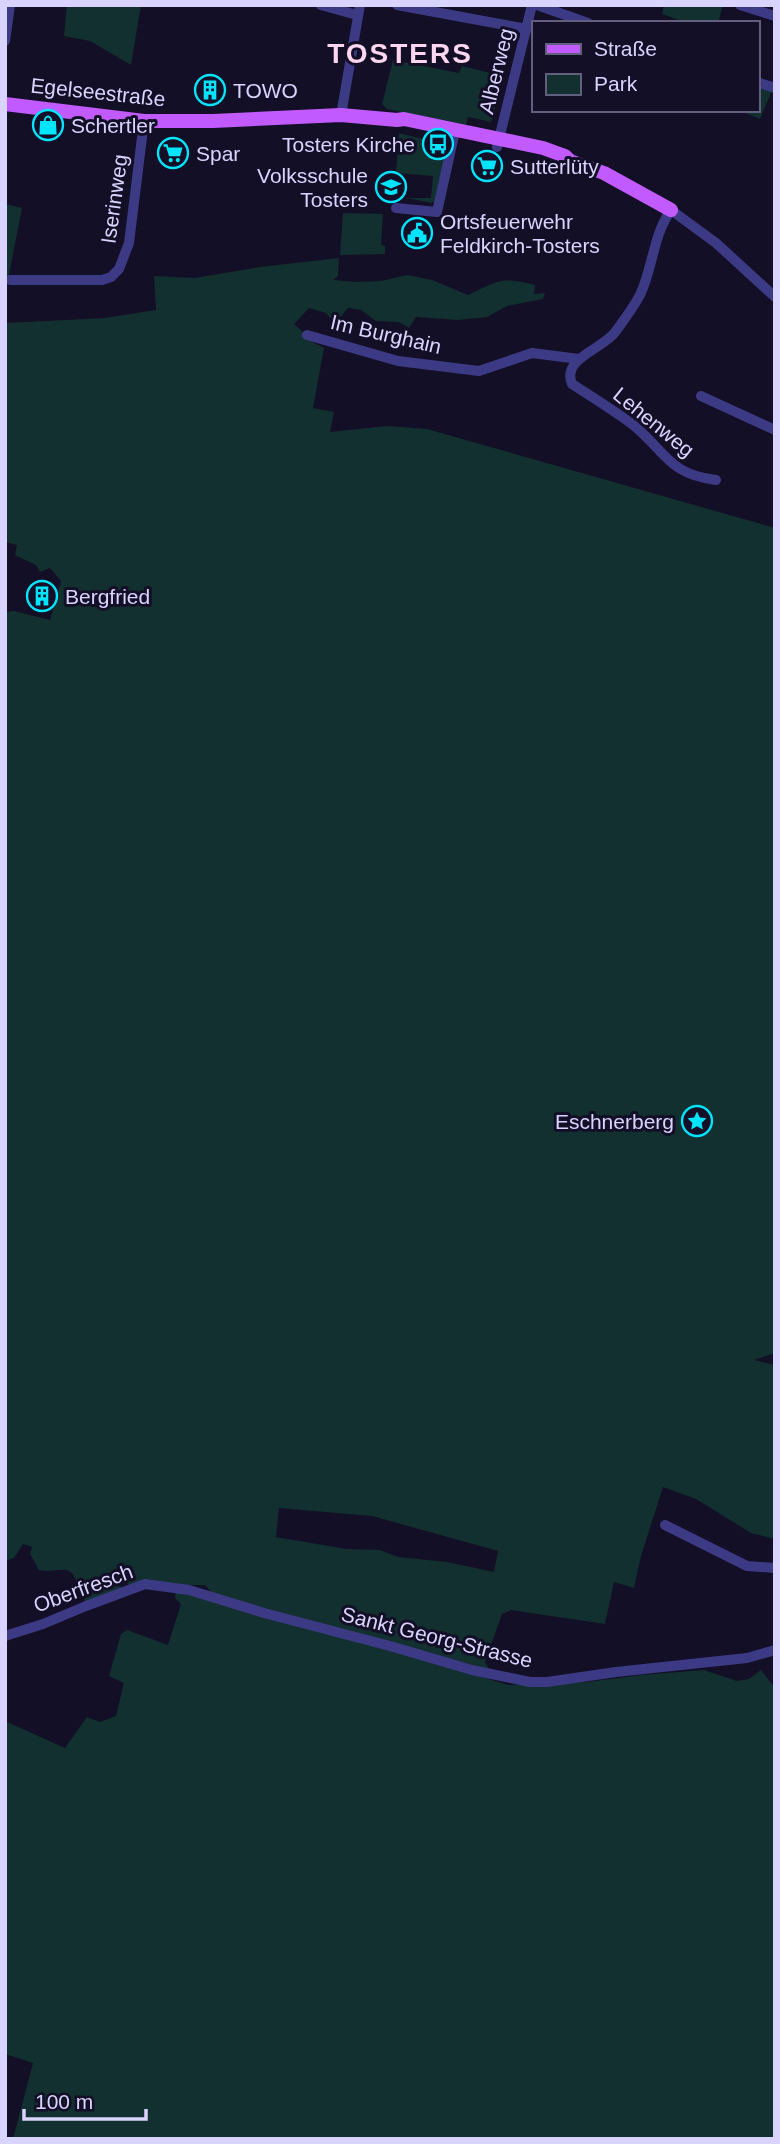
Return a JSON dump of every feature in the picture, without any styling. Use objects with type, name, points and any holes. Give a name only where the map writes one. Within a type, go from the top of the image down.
[{"type":"main road","name":"Egelseestraße","points":[[5,103],[144,121],[341,116],[397,120],[401,126],[498,144],[564,164],[570,161],[604,173],[671,210]]},
{"type":"street","points":[[5,41],[10,5]]},
{"type":"street","points":[[321,5],[358,10],[341,116]]},
{"type":"street","points":[[397,5],[527,29]]},
{"type":"street","points":[[534,5],[582,21]]},
{"type":"street","name":"Alberweg","points":[[498,144],[534,5]]},
{"type":"street","points":[[740,5],[775,16]]},
{"type":"street","name":"Iserinweg","points":[[10,280],[102,280],[111,277],[122,263],[129,243],[144,121]]},
{"type":"street","points":[[396,208],[437,212],[454,134]]},
{"type":"street","points":[[579,359],[613,336],[640,295],[662,222],[671,210]]},
{"type":"street","name":"Egelseestraße","points":[[671,210],[716,243],[775,297]]},
{"type":"street","name":"Im Burghain","points":[[307,335],[398,361],[480,371],[532,353],[579,359]]},
{"type":"street","name":"Lehenweg","points":[[579,359],[571,367],[569,377],[572,384],[631,423],[681,471],[716,480]]},
{"type":"street","points":[[701,396],[775,430]]},
{"type":"street","points":[[665,1525],[747,1566],[775,1568]]},
{"type":"street","name":"Oberfresch","points":[[5,1636],[145,1584],[176,1587],[216,1599]]},
{"type":"street","name":"Sankt Georg-Strasse","points":[[216,1599],[472,1670],[530,1682],[747,1658],[775,1650]]},
{"type":"green space","points":[[67,5],[141,5],[131,65],[90,41],[64,36]]},
{"type":"green space","points":[[664,5],[723,5],[719,21],[681,21],[662,14]]},
{"type":"green space","points":[[393,60],[459,73],[462,66],[503,76],[491,122],[468,117],[466,125],[387,109],[382,104]]},
{"type":"green space","points":[[759,85],[772,90],[760,119],[743,112],[759,112]]},
{"type":"green space","points":[[399,133],[446,145],[437,200],[431,203],[407,198],[431,198],[433,176],[396,173]]},
{"type":"green space","points":[[5,204],[22,208],[5,295]]},
{"type":"green space","points":[[343,213],[383,214],[381,245],[385,246],[385,254],[340,255]]},
{"type":"green space","points":[[339,258],[338,276],[333,280],[381,281],[407,275],[432,280],[468,295],[493,283],[514,281],[535,285],[534,294],[545,293],[543,299],[507,306],[487,317],[458,320],[416,317],[409,328],[399,322],[376,321],[361,310],[348,308],[339,319],[331,319],[326,313],[309,308],[294,324],[304,333],[303,337],[324,348],[313,408],[334,412],[330,432],[387,426],[427,429],[775,528],[775,1353],[754,1360],[775,1365],[775,1539],[751,1533],[696,1499],[663,1487],[641,1556],[634,1588],[614,1582],[605,1624],[511,1610],[502,1614],[485,1662],[489,1669],[265,1612],[212,1593],[205,1585],[130,1585],[120,1580],[118,1583],[123,1589],[86,1604],[73,1574],[66,1570],[39,1570],[30,1554],[32,1547],[23,1544],[14,1558],[5,1561],[5,612],[14,611],[50,620],[61,581],[50,568],[40,572],[36,565],[15,555],[17,545],[5,542],[5,323],[105,318],[156,310],[154,276],[195,278]],"holes":[[[279,1508],[372,1516],[498,1551],[494,1572],[447,1562],[398,1557],[380,1550],[346,1549],[276,1537]]]},
{"type":"green space","points":[[176,1589],[389,1648],[508,1685],[587,1682],[704,1670],[737,1681],[749,1679],[761,1670],[775,1688],[775,2139],[13,2139],[33,2063],[5,2054],[5,1721],[65,1748],[87,1717],[100,1722],[116,1716],[124,1683],[109,1676],[121,1634],[127,1630],[168,1645],[181,1604],[175,1598]]},
{"type":"place","name":"TOWO","points":[[210,90]]},
{"type":"place","name":"Schertler","points":[[48,125]]},
{"type":"place","name":"Tosters Kirche","points":[[438,144]]},
{"type":"place","name":"Spar","points":[[173,153]]},
{"type":"place","name":"Sutterlüty","points":[[487,166]]},
{"type":"place","name":"Volksschule Tosters","points":[[391,187]]},
{"type":"place","name":"Ortsfeuerwehr Feldkirch-Tosters","points":[[417,233]]},
{"type":"place","name":"Bergfried","points":[[42,596]]},
{"type":"place","name":"Eschnerberg","points":[[697,1121]]},
{"type":"district","name":"TOSTERS","points":[[400,53]]}]
